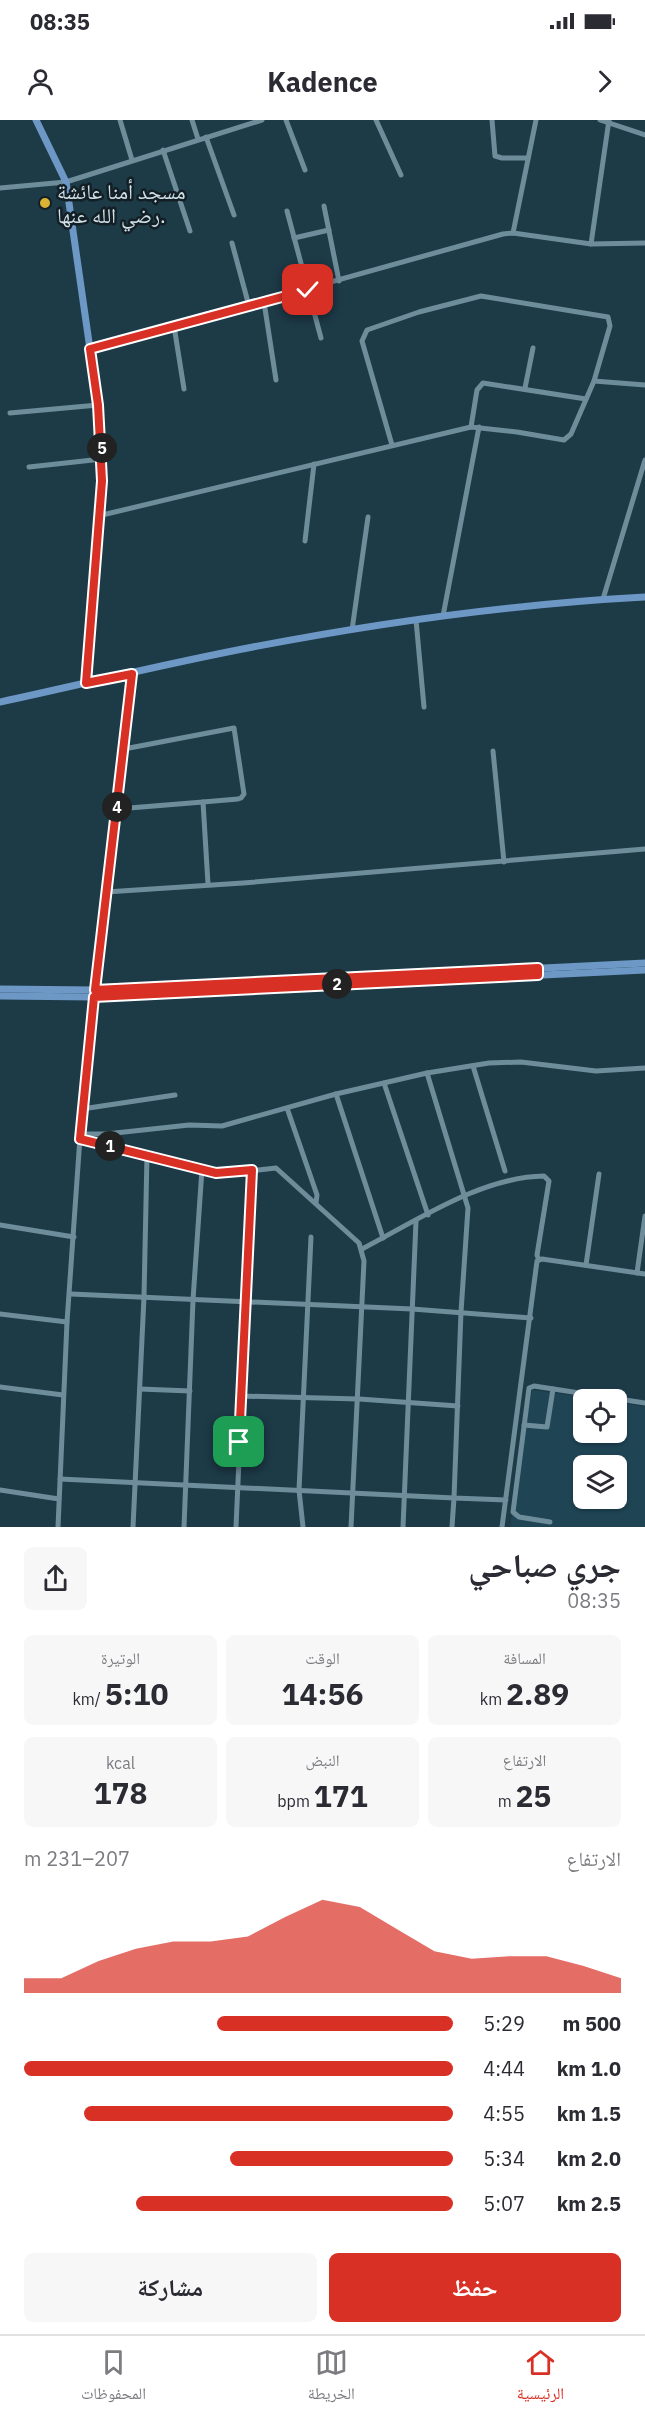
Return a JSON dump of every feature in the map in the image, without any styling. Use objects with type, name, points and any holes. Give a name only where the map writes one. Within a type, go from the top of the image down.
[{"type":"main road","points":[[36,120],[66,182],[98,405],[102,459],[86,683]]},
{"type":"main road","points":[[0,702],[252,647],[352,630],[518,606],[645,597]]},
{"type":"main road","points":[[538,972],[645,963]]},
{"type":"main road","points":[[0,996],[538,972],[645,970]]},
{"type":"main road","points":[[0,989],[95,993]]},
{"type":"street","points":[[120,120],[132,160]]},
{"type":"street","points":[[192,120],[198,139]]},
{"type":"street","points":[[0,188],[66,182],[262,120]]},
{"type":"street","points":[[286,120],[305,170]]},
{"type":"street","points":[[376,120],[401,175]]},
{"type":"street","points":[[492,120],[495,156],[528,158]]},
{"type":"street","points":[[513,233],[536,120]]},
{"type":"street","points":[[600,120],[609,121],[645,135]]},
{"type":"street","points":[[591,244],[609,121]]},
{"type":"street","points":[[206,137],[234,214]]},
{"type":"street","points":[[163,150],[190,231]]},
{"type":"street","points":[[324,206],[339,281]]},
{"type":"street","points":[[287,211],[321,338]]},
{"type":"street","points":[[294,238],[329,230]]},
{"type":"street","points":[[90,349],[503,234],[513,233],[591,244],[645,243]]},
{"type":"street","points":[[232,243],[249,306]]},
{"type":"street","points":[[98,516],[471,427],[564,440],[571,434],[594,381],[610,320],[604,315],[481,296],[419,312],[367,330],[362,341],[393,445]]},
{"type":"street","points":[[264,302],[276,380]]},
{"type":"street","points":[[174,326],[184,389]]},
{"type":"street","points":[[525,388],[533,348]]},
{"type":"street","points":[[594,381],[645,385]]},
{"type":"street","points":[[471,427],[477,390],[482,384],[525,388],[586,399]]},
{"type":"street","points":[[10,413],[98,405]]},
{"type":"street","points":[[443,616],[479,427]]},
{"type":"street","points":[[29,466],[102,459]]},
{"type":"street","points":[[603,600],[645,460]]},
{"type":"street","points":[[305,541],[314,464]]},
{"type":"street","points":[[352,630],[368,517]]},
{"type":"street","points":[[416,620],[424,707]]},
{"type":"street","points":[[58,1527],[67,1322],[82,1109],[132,674]]},
{"type":"street","points":[[117,809],[242,798],[244,794],[234,728],[124,749]]},
{"type":"street","points":[[493,751],[504,862]]},
{"type":"street","points":[[203,802],[208,884]]},
{"type":"street","points":[[106,892],[645,849]]},
{"type":"street","points":[[80,1136],[189,1125],[222,1126],[336,1094],[473,1066],[521,1062],[596,1071],[645,1068]]},
{"type":"street","points":[[473,1066],[505,1171]]},
{"type":"street","points":[[427,1074],[465,1196],[468,1213],[461,1312],[452,1527]]},
{"type":"street","points":[[384,1083],[428,1215]]},
{"type":"street","points":[[336,1094],[383,1238]]},
{"type":"street","points":[[82,1109],[175,1095]]},
{"type":"street","points":[[287,1108],[317,1195],[316,1203]]},
{"type":"street","points":[[80,1136],[222,1174],[271,1167],[279,1169],[356,1240],[362,1249],[364,1260],[351,1527]]},
{"type":"street","points":[[133,1527],[144,1297],[147,1155]]},
{"type":"street","points":[[184,1527],[193,1300],[202,1169]]},
{"type":"street","points":[[236,1527],[252,1170]]},
{"type":"street","points":[[586,1265],[599,1174]]},
{"type":"street","points":[[362,1249],[465,1196],[506,1180],[546,1176],[549,1181],[537,1255],[539,1260],[502,1527]]},
{"type":"street","points":[[638,1273],[645,1216]]},
{"type":"street","points":[[403,1527],[416,1221]]},
{"type":"street","points":[[0,1226],[74,1237]]},
{"type":"street","points":[[303,1527],[299,1490],[306,1304],[311,1238]]},
{"type":"street","points":[[539,1260],[645,1274]]},
{"type":"street","points":[[70,1294],[412,1309],[531,1318]]},
{"type":"street","points":[[0,1314],[67,1322]]},
{"type":"street","points":[[550,1522],[519,1517],[513,1512],[529,1388],[534,1386],[645,1403]]},
{"type":"street","points":[[0,1387],[63,1395]]},
{"type":"street","points":[[140,1389],[189,1391]]},
{"type":"street","points":[[524,1425],[547,1427],[553,1389]]},
{"type":"street","points":[[241,1396],[359,1399],[458,1406]]},
{"type":"street","points":[[60,1479],[506,1500]]},
{"type":"street","points":[[0,1490],[59,1499]]},
{"type":"shaded area","points":[[532,1390],[573,1396],[573,1443],[627,1443],[627,1404],[645,1407],[645,1527],[510,1527]]},
{"type":"place","name":"مسجد أمنا عائشة رضي الله عنها.","points":[[45,203]]},
{"type":"route","points":[[239,1442],[252,1170],[216,1173],[80,1139],[94,997],[538,975],[538,968],[95,990],[132,674],[86,683],[102,481],[102,447],[90,349],[308,290]]}]
